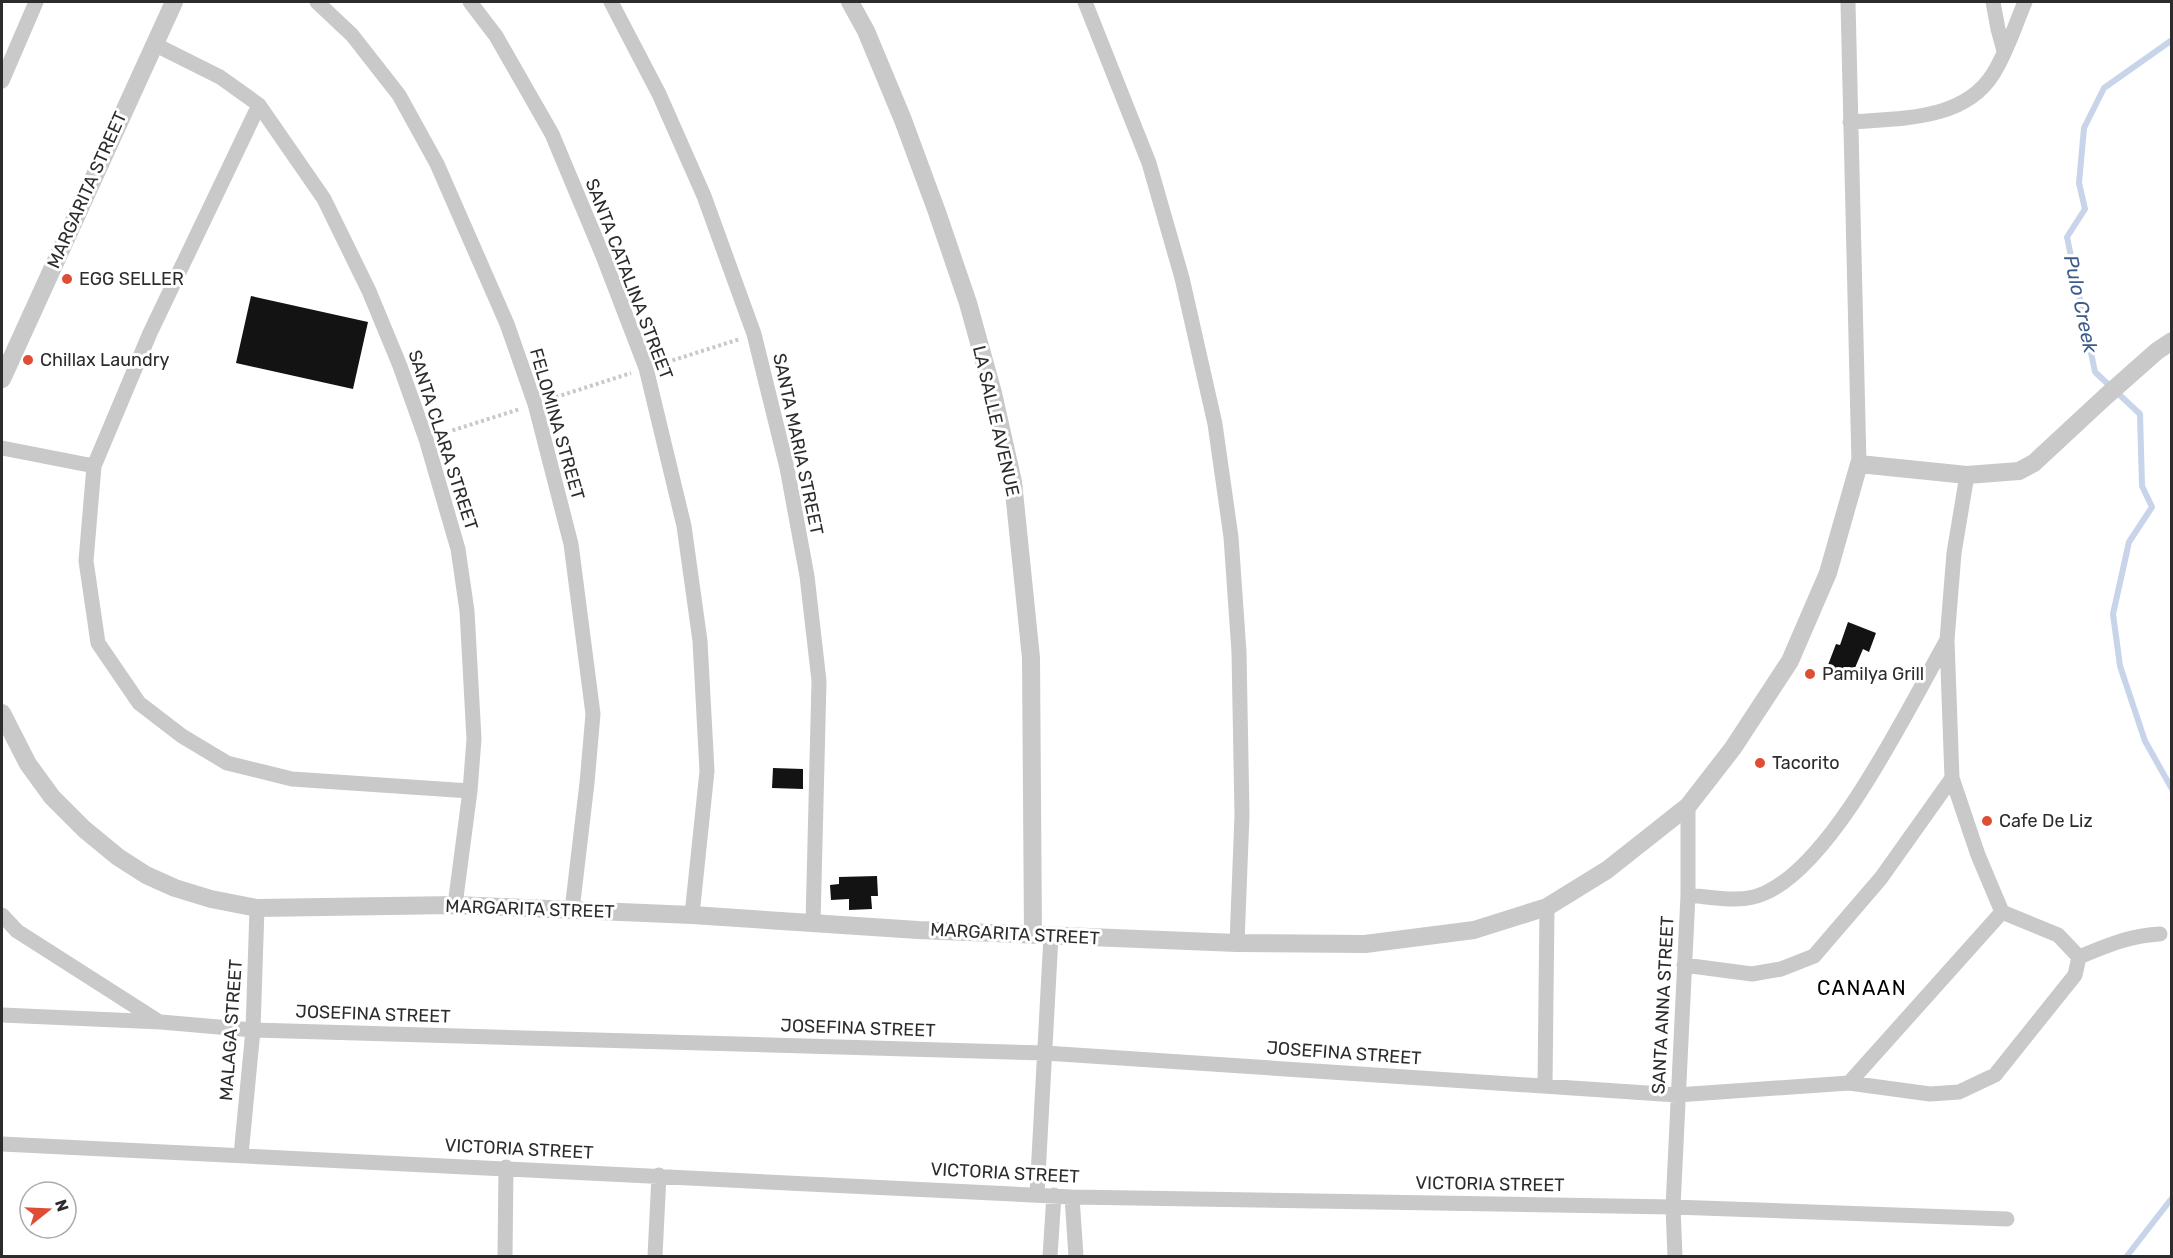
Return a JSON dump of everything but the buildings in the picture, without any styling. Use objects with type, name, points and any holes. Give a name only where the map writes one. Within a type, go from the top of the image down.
[{"type":"street","points":[[2,81],[36,2]]},
{"type":"street","name":"MARGARITA STREET","points":[[2,379],[174,2]]},
{"type":"street","name":"FELOMINA STREET","points":[[317,2],[352,35],[399,95],[437,164],[507,324],[535,404],[571,544],[593,714],[572,910]]},
{"type":"street","name":"SANTA CATALINA STREET","points":[[470,2],[496,36],[552,134],[603,256],[646,368],[684,526],[700,641],[707,771],[692,915]]},
{"type":"street","name":"SANTA MARIA STREET","points":[[611,2],[659,94],[704,195],[754,334],[787,468],[807,576],[819,681],[813,924]]},
{"type":"street","name":"LA SALLE AVENUE","points":[[850,2],[866,31],[903,120],[958,272],[993,393],[1013,482],[1031,658],[1042,935]]},
{"type":"street","points":[[1085,2],[1149,163],[1182,278],[1215,424],[1231,537],[1239,652],[1242,815],[1237,943]]},
{"type":"street","points":[[1848,2],[1859,464],[1967,475],[2019,471],[2034,463],[2164,346]]},
{"type":"street","points":[[1993,2],[2004,51]]},
{"type":"street","points":[[1850,122],[1925,115],[1954,107],[1973,96],[1993,75],[2025,2]]},
{"type":"street","name":"SANTA CLARA STREET","points":[[154,44],[220,77],[259,105],[324,199],[369,291],[400,366],[426,439],[458,549],[467,611],[474,739],[470,791],[455,905]]},
{"type":"street","points":[[259,105],[150,333],[94,466],[86,561],[98,643],[140,703],[182,736],[227,763],[292,779],[470,791]]},
{"type":"street","points":[[2,448],[94,466]]},
{"type":"street","name":"MARGARITA STREET","points":[[2,713],[28,764],[52,797],[84,829],[118,857],[146,875],[175,888],[211,899],[257,908],[455,905],[1237,943],[1365,944],[1474,930],[1547,907],[1607,870],[1688,806],[1733,748],[1790,661],[1828,573],[1859,464]]},
{"type":"street","points":[[1967,475],[1954,553],[1947,639],[1952,778],[1978,855],[2002,912],[2058,935],[2079,957],[2123,939],[2142,934],[2160,934]]},
{"type":"street","points":[[1688,895],[1735,900],[1764,894],[1790,879],[1823,843],[1851,805],[1947,639]]},
{"type":"street","points":[[1684,965],[1752,974],[1781,969],[1814,956],[1881,878],[1952,778]]},
{"type":"street","name":"SANTA ANNA STREET","points":[[1675,1257],[1672,1207],[1688,895],[1688,806]]},
{"type":"street","points":[[1545,1086],[1547,907]]},
{"type":"street","name":"MALAGA STREET","points":[[241,1155],[253,1029],[257,908]]},
{"type":"street","points":[[1850,1083],[2002,912]]},
{"type":"street","points":[[2,915],[17,931],[161,1022]]},
{"type":"street","points":[[1037,1194],[1046,1053],[1042,935]]},
{"type":"street","name":"JOSEFINA STREET","points":[[2,1015],[161,1022],[253,1029],[1046,1053],[1677,1095],[1850,1083],[1930,1094],[1959,1092],[1995,1075],[2075,975],[2079,957]]},
{"type":"street","name":"VICTORIA STREET","points":[[2,1144],[506,1167],[1072,1197],[1672,1207],[2007,1219]]},
{"type":"street","points":[[505,1257],[506,1167]]},
{"type":"street","points":[[655,1257],[659,1175]]},
{"type":"street","points":[[1050,1257],[1054,1195]]},
{"type":"street","points":[[1072,1197],[1076,1257]]},
{"type":"path","points":[[426,439],[754,334]]},
{"type":"waterway","name":"Pulo Creek","points":[[2172,40],[2104,88],[2084,128],[2079,183],[2085,209],[2067,237],[2095,372],[2140,414],[2142,486],[2152,507],[2129,542],[2113,614],[2120,666],[2145,741],[2172,789]]},
{"type":"waterway","name":"Pulo Creek","points":[[2127,1256],[2172,1198]]},
{"type":"place","name":"EGG SELLER","points":[[67,279]]},
{"type":"place","name":"Chillax Laundry","points":[[28,360]]},
{"type":"place","name":"Pamilya Grill","points":[[1810,674]]},
{"type":"place","name":"Tacorito","points":[[1760,763]]},
{"type":"place","name":"Cafe De Liz","points":[[1987,821]]},
{"type":"district","name":"CANAAN","points":[[1862,988]]}]
